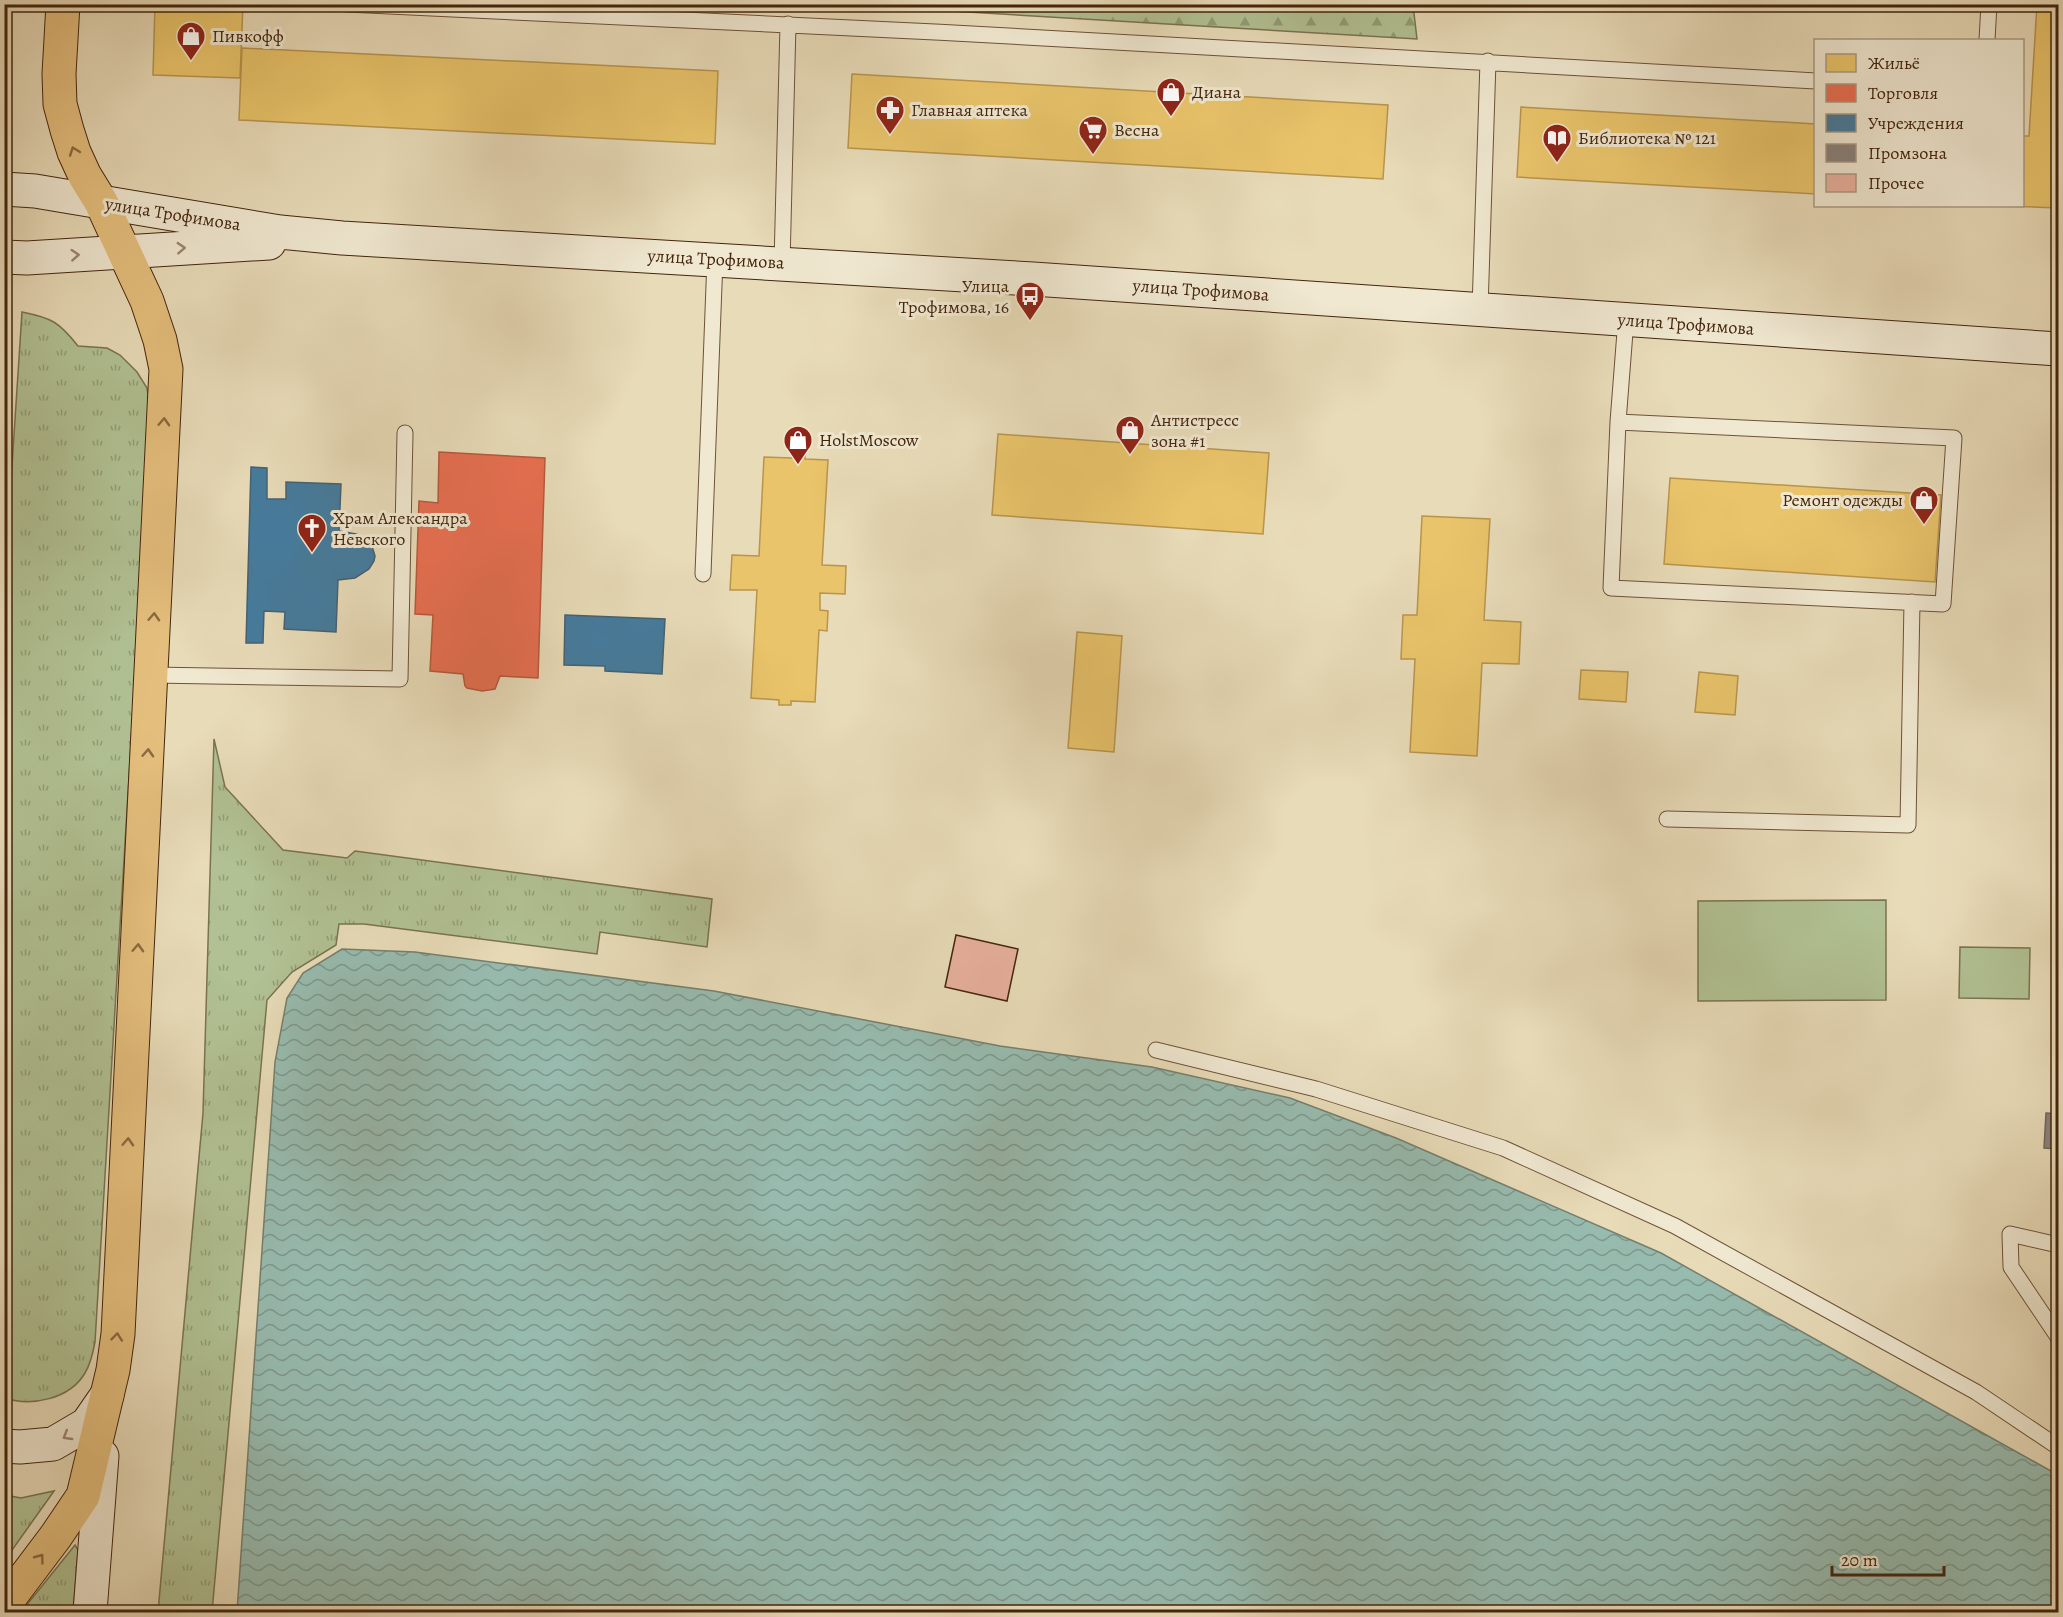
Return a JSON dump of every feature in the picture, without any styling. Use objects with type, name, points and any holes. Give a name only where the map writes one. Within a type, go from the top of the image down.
[{"type":"main road","points":[[4,1605],[83,1496],[107,1395],[118,1334],[166,369],[160,340],[147,301],[101,202],[84,176],[74,152],[60,104],[59,74],[63,4]]},
{"type":"main road","name":"улица Трофимова","points":[[20,190],[280,232],[342,238],[715,259],[2058,349]]},
{"type":"main road","name":"улица Трофимова","points":[[16,257],[342,238]]},
{"type":"main road","points":[[4,1446],[20,1448],[52,1444],[87,1424],[107,1395]]},
{"type":"main road","points":[[90,1612],[107,1395]]},
{"type":"lane","points":[[347,4],[788,24],[1488,61],[1814,81]]},
{"type":"lane","points":[[1987,39],[1989,4]]},
{"type":"lane","points":[[782,264],[788,24]]},
{"type":"lane","points":[[1480,309],[1488,61]]},
{"type":"lane","points":[[703,574],[715,259]]},
{"type":"lane","points":[[1618,422],[1954,438],[1943,604],[1611,588],[1618,422],[1626,320]]},
{"type":"lane","points":[[152,675],[400,679],[405,433]]},
{"type":"lane","points":[[1668,819],[1908,825],[1912,602]]},
{"type":"lane","points":[[1156,1050],[1316,1089],[1503,1148],[1675,1226],[1976,1392],[2058,1447]]},
{"type":"lane","points":[[2058,1245],[2010,1234],[2011,1267],[2058,1337]]},
{"type":"green space","points":[[850,5],[1413,5],[1417,39]]},
{"type":"green space","points":[[22,312],[41,316],[54,322],[78,346],[107,348],[120,355],[137,372],[147,388],[151,411],[95,1342],[85,1373],[70,1389],[49,1399],[26,1402],[5,1398],[4,589]]},
{"type":"green space","points":[[214,739],[225,787],[283,850],[347,858],[355,851],[712,899],[707,947],[600,932],[597,954],[364,924],[339,924],[336,945],[292,972],[267,1000],[212,1612],[158,1612],[203,1113]]},
{"type":"green space","points":[[1886,900],[1886,1000],[1698,1001],[1698,901]]},
{"type":"green space","points":[[1960,947],[2030,948],[2029,999],[1959,998]]},
{"type":"green space","points":[[54,1491],[5,1560],[5,1495],[21,1498]]},
{"type":"green space","points":[[75,1545],[78,1550],[73,1612],[21,1612]]},
{"type":"water","points":[[342,949],[415,952],[714,991],[1000,1046],[1152,1067],[1290,1098],[1396,1138],[1661,1253],[2058,1475],[2058,1612],[237,1612],[275,1062],[287,998],[303,973]]},
{"type":"building: Жильё","points":[[155,4],[243,4],[240,78],[153,75]]},
{"type":"building: Жильё","points":[[2037,4],[2058,4],[2058,208],[2024,207],[2024,136],[2029,136]]},
{"type":"building: Жильё","points":[[242,48],[718,71],[715,144],[239,120]]},
{"type":"building: Жильё","points":[[852,74],[1388,105],[1383,179],[848,148]]},
{"type":"building: Жильё","points":[[1521,107],[1814,124],[1814,194],[1517,177]]},
{"type":"building: Жильё","points":[[998,434],[1269,453],[1263,534],[992,515]]},
{"type":"building: Жильё","points":[[792,453],[805,454],[805,459],[828,460],[822,565],[846,566],[845,594],[820,593],[820,610],[828,611],[827,631],[819,630],[815,702],[791,701],[791,705],[779,705],[779,700],[751,698],[757,590],[730,590],[732,555],[759,556],[764,457],[792,458]]},
{"type":"building: Жильё","points":[[1670,478],[1941,495],[1935,582],[1664,564]]},
{"type":"building: Жильё","points":[[1422,516],[1490,519],[1484,620],[1521,622],[1519,664],[1482,663],[1477,756],[1410,752],[1415,659],[1401,659],[1403,615],[1417,615]]},
{"type":"building: Жильё","points":[[1077,632],[1122,636],[1114,752],[1068,748]]},
{"type":"building: Жильё","points":[[1581,670],[1628,672],[1626,702],[1579,699]]},
{"type":"building: Жильё","points":[[1699,672],[1738,676],[1735,715],[1695,712]]},
{"type":"building: Торговля","points":[[439,452],[545,458],[538,678],[500,676],[495,689],[482,691],[467,688],[463,674],[430,671],[433,615],[415,614],[419,501],[438,503]]},
{"type":"building: Учреждения","name":"Храм Александра Невского","points":[[251,467],[267,468],[267,499],[286,499],[286,482],[341,484],[339,531],[356,534],[371,543],[375,556],[369,569],[355,578],[338,580],[336,632],[284,629],[285,612],[264,611],[263,643],[246,643]]},
{"type":"building: Учреждения","points":[[565,615],[665,619],[662,674],[605,671],[605,666],[564,665]]},
{"type":"building: Промзона","points":[[2046,1113],[2058,1114],[2058,1149],[2044,1148]]},
{"type":"building: Прочее","points":[[956,935],[1018,949],[1007,1001],[945,987]]},
{"type":"place","name":"Пивкофф","points":[[191,62]]},
{"type":"place","name":"Диана","points":[[1171,118]]},
{"type":"place","name":"Главная аптека","points":[[890,136]]},
{"type":"place","name":"Весна","points":[[1093,156]]},
{"type":"place","name":"Библиотека № 121","points":[[1557,164]]},
{"type":"place","name":"Улица Трофимова, 16","points":[[1030,322]]},
{"type":"place","name":"Антистресс зона #1","points":[[1130,456]]},
{"type":"place","name":"HolstMoscow","points":[[798,466]]},
{"type":"place","name":"Ремонт одежды","points":[[1924,526]]},
{"type":"place","name":"Храм Александра Невского","points":[[312,554]]}]
